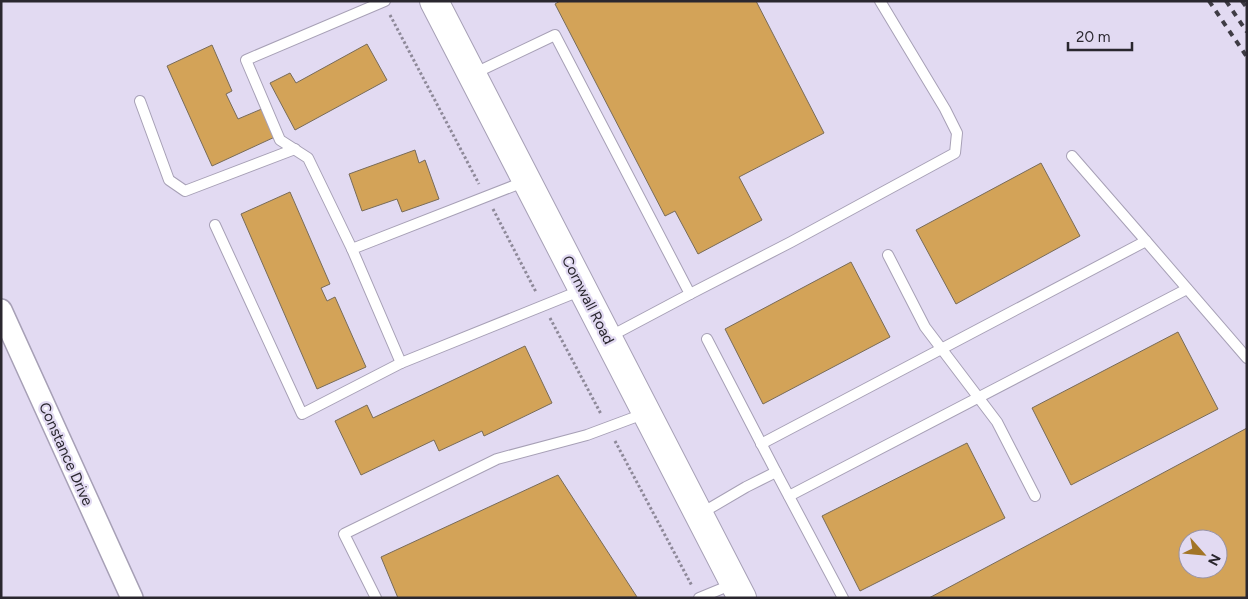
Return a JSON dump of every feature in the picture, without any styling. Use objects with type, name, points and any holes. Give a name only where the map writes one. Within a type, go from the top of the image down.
[{"type":"main road","name":"Cornwall Road","points":[[434,1],[739,591]]},
{"type":"street","name":"Constance Drive","points":[[1,310],[132,598]]},
{"type":"lane","points":[[385,1],[246,60],[280,140],[308,158],[352,250],[401,363]]},
{"type":"lane","points":[[608,338],[955,153],[956,133],[945,109],[880,1]]},
{"type":"lane","points":[[472,74],[555,36],[690,294]]},
{"type":"lane","points":[[140,101],[169,180],[185,191],[295,149]]},
{"type":"lane","points":[[1072,156],[1247,358]]},
{"type":"lane","points":[[352,250],[527,180]]},
{"type":"lane","points":[[215,225],[302,414],[401,363],[583,289]]},
{"type":"lane","points":[[761,444],[1146,241]]},
{"type":"lane","points":[[888,254],[925,327],[997,422],[1035,496]]},
{"type":"lane","points":[[789,496],[1187,288]]},
{"type":"lane","points":[[707,339],[843,598]]},
{"type":"lane","points":[[376,598],[344,534],[497,460],[587,435],[646,412]]},
{"type":"lane","points":[[699,514],[776,472]]},
{"type":"lane","points":[[700,598],[739,591]]},
{"type":"building","points":[[560,1],[756,1],[824,133],[739,177],[762,220],[698,254],[675,211],[665,216],[555,4]]},
{"type":"building","points":[[367,44],[387,80],[295,130],[270,83],[290,73],[296,83]]},
{"type":"building","points":[[212,45],[232,91],[226,94],[238,119],[264,108],[277,136],[212,166],[167,66]]},
{"type":"building","points":[[415,150],[419,163],[425,160],[439,199],[402,212],[397,199],[362,211],[349,174]]},
{"type":"building","points":[[1041,163],[1080,236],[956,304],[916,230]]},
{"type":"building","points":[[290,192],[330,284],[321,288],[327,301],[335,297],[366,367],[317,389],[241,214]]},
{"type":"building","points":[[851,262],[890,337],[763,404],[725,329]]},
{"type":"building","points":[[1178,332],[1218,409],[1071,485],[1032,408]]},
{"type":"building","points":[[525,346],[552,403],[484,436],[482,431],[439,451],[434,440],[361,475],[335,421],[367,405],[373,418]]},
{"type":"building","points":[[1247,428],[1247,598],[929,598]]},
{"type":"building","points":[[967,443],[1005,518],[860,591],[822,516]]},
{"type":"building","points":[[558,475],[637,597],[398,598],[381,557]]},
{"type":"railway","points":[[1209,1],[1247,57]]},
{"type":"railway","points":[[1226,1],[1247,32]]},
{"type":"railway","points":[[1242,1],[1247,8]]}]
